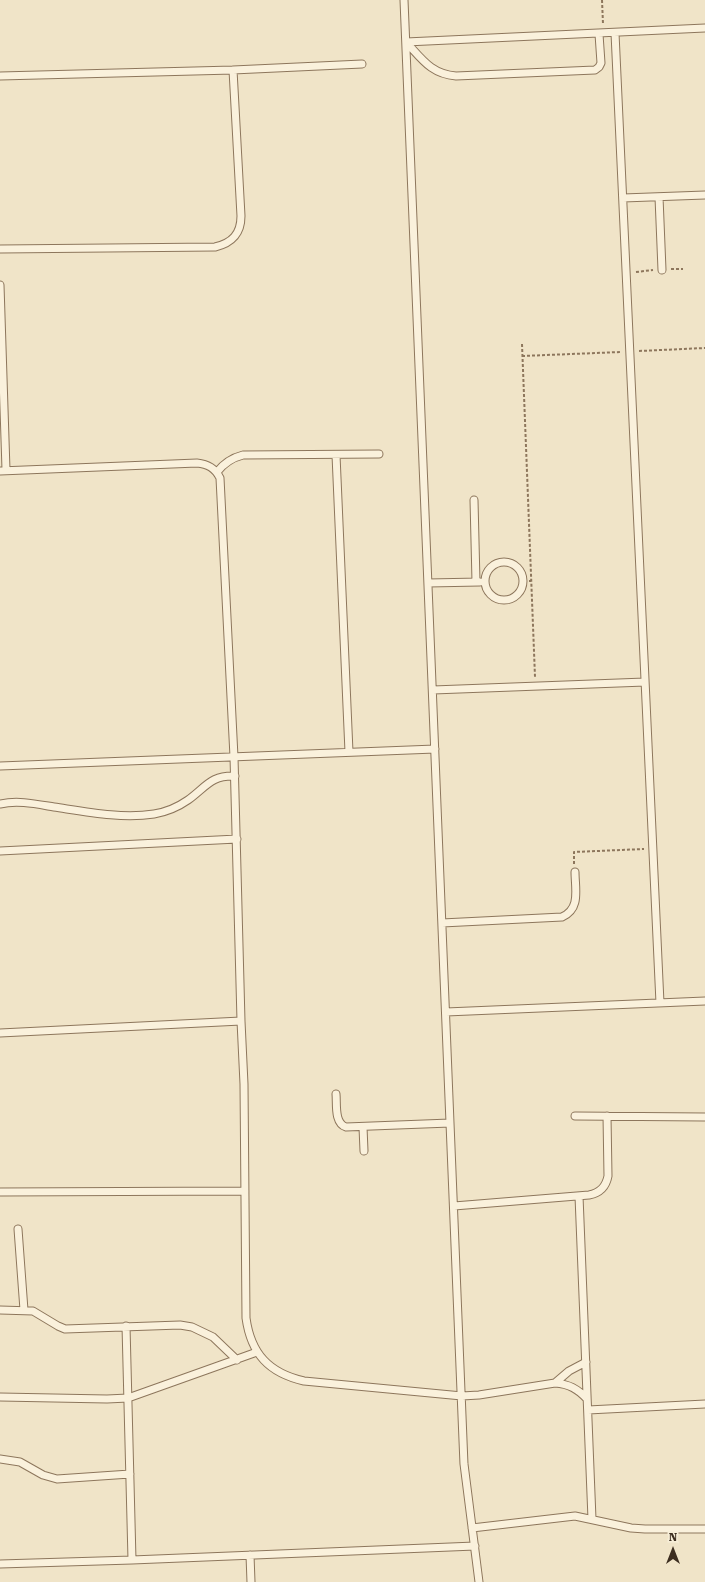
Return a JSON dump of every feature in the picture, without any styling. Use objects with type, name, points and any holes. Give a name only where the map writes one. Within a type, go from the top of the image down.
[{"type":"lane","points":[[404,0],[464,1464],[479,1582]]},
{"type":"lane","points":[[406,42],[705,28]]},
{"type":"lane","points":[[615,33],[660,1003]]},
{"type":"lane","points":[[406,42],[428,66],[438,73],[456,76],[595,70],[601,63],[601,34]]},
{"type":"lane","points":[[0,76],[233,70],[362,64]]},
{"type":"lane","points":[[0,249],[215,247],[232,241],[238,234],[241,225],[233,70]]},
{"type":"lane","points":[[623,198],[705,194]]},
{"type":"lane","points":[[659,196],[662,270]]},
{"type":"lane","points":[[0,285],[3,470],[197,463],[211,467],[217,472],[220,478],[237,839],[244,1084],[246,1318],[248,1330],[257,1352],[264,1361],[282,1375],[304,1382],[462,1396],[479,1395],[555,1383],[573,1387],[581,1392],[587,1399]]},
{"type":"lane","points":[[217,472],[220,467],[231,459],[243,455],[379,454]]},
{"type":"lane","points":[[336,455],[349,752]]},
{"type":"lane","points":[[474,500],[476,582]]},
{"type":"lane","points":[[500,562],[509,562],[517,566],[528,581],[517,597],[509,601],[500,601],[492,597],[487,590],[485,582],[487,573],[492,566],[500,562]]},
{"type":"lane","points":[[428,583],[485,582]]},
{"type":"lane","points":[[433,690],[645,682]]},
{"type":"lane","points":[[0,766],[435,749]]},
{"type":"lane","points":[[0,804],[22,802],[108,814],[154,814],[180,805],[216,778],[235,776]]},
{"type":"lane","points":[[0,851],[237,839]]},
{"type":"lane","points":[[442,923],[562,917],[570,914],[574,908],[575,902],[575,872]]},
{"type":"lane","points":[[446,1012],[705,1001]]},
{"type":"lane","points":[[0,1033],[241,1021]]},
{"type":"lane","points":[[336,1094],[338,1119],[340,1125],[346,1127],[450,1123]]},
{"type":"lane","points":[[575,1116],[705,1117]]},
{"type":"lane","points":[[454,1206],[595,1194],[600,1191],[607,1181],[607,1116]]},
{"type":"lane","points":[[363,1127],[364,1151]]},
{"type":"lane","points":[[0,1192],[245,1191]]},
{"type":"lane","points":[[579,1196],[592,1519]]},
{"type":"lane","points":[[18,1229],[24,1310]]},
{"type":"lane","points":[[0,1310],[24,1310],[37,1312],[51,1322],[66,1329],[168,1324],[192,1327],[214,1337],[237,1360]]},
{"type":"lane","points":[[126,1326],[132,1560]]},
{"type":"lane","points":[[0,1397],[107,1400],[128,1398],[257,1352]]},
{"type":"lane","points":[[555,1383],[569,1371],[586,1362]]},
{"type":"lane","points":[[588,1410],[705,1404]]},
{"type":"lane","points":[[0,1459],[20,1462],[43,1475],[57,1479],[130,1474]]},
{"type":"lane","points":[[472,1528],[566,1516],[583,1517],[631,1528],[705,1529]]},
{"type":"lane","points":[[0,1564],[475,1546]]},
{"type":"lane","points":[[250,1555],[252,1582]]},
{"type":"path","points":[[601,34],[602,0]]},
{"type":"path","points":[[522,344],[528,581],[536,686]]},
{"type":"path","points":[[522,356],[705,348]]},
{"type":"path","points":[[575,872],[574,852],[653,848]]}]
